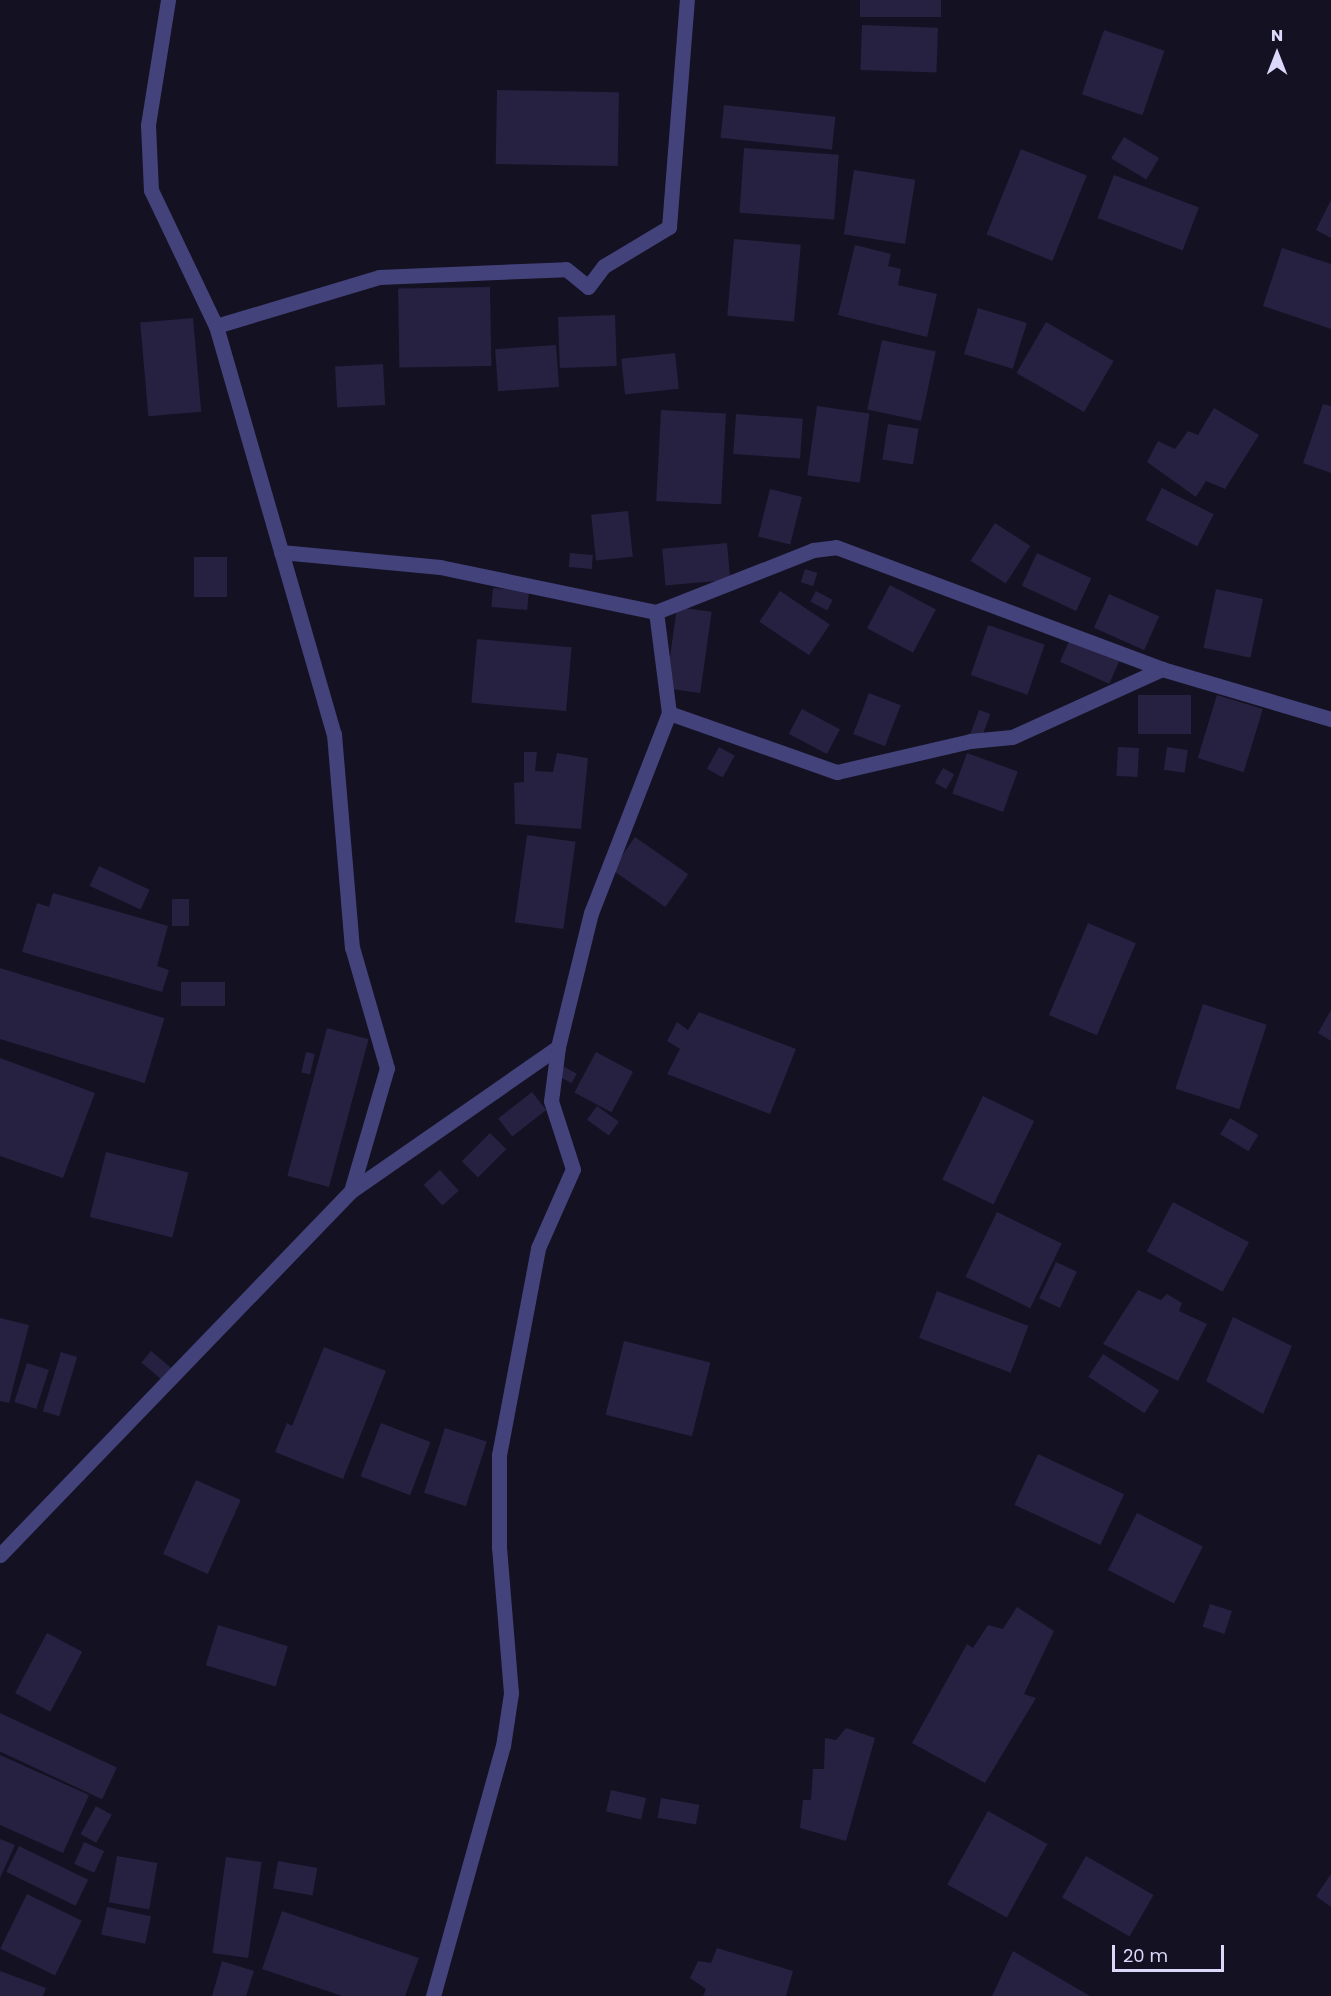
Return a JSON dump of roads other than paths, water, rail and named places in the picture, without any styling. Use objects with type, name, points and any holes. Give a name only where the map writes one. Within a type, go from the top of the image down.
[{"type":"street","points":[[168,0],[148,125],[151,190],[216,326],[334,734],[352,947],[387,1068],[351,1191]]},
{"type":"street","points":[[216,326],[378,277],[566,269],[588,287],[604,266],[669,227],[687,0]]},
{"type":"street","points":[[281,552],[440,567],[656,612],[813,550],[836,547],[1162,669],[1331,719]]},
{"type":"street","points":[[433,1996],[503,1746],[511,1693],[500,1547],[500,1455],[538,1248],[573,1169],[551,1101],[558,1047],[591,913],[669,712],[656,612]]},
{"type":"street","points":[[669,712],[837,772],[970,741],[1012,737],[1162,669]]},
{"type":"street","points":[[0,1555],[351,1191],[558,1047]]}]
